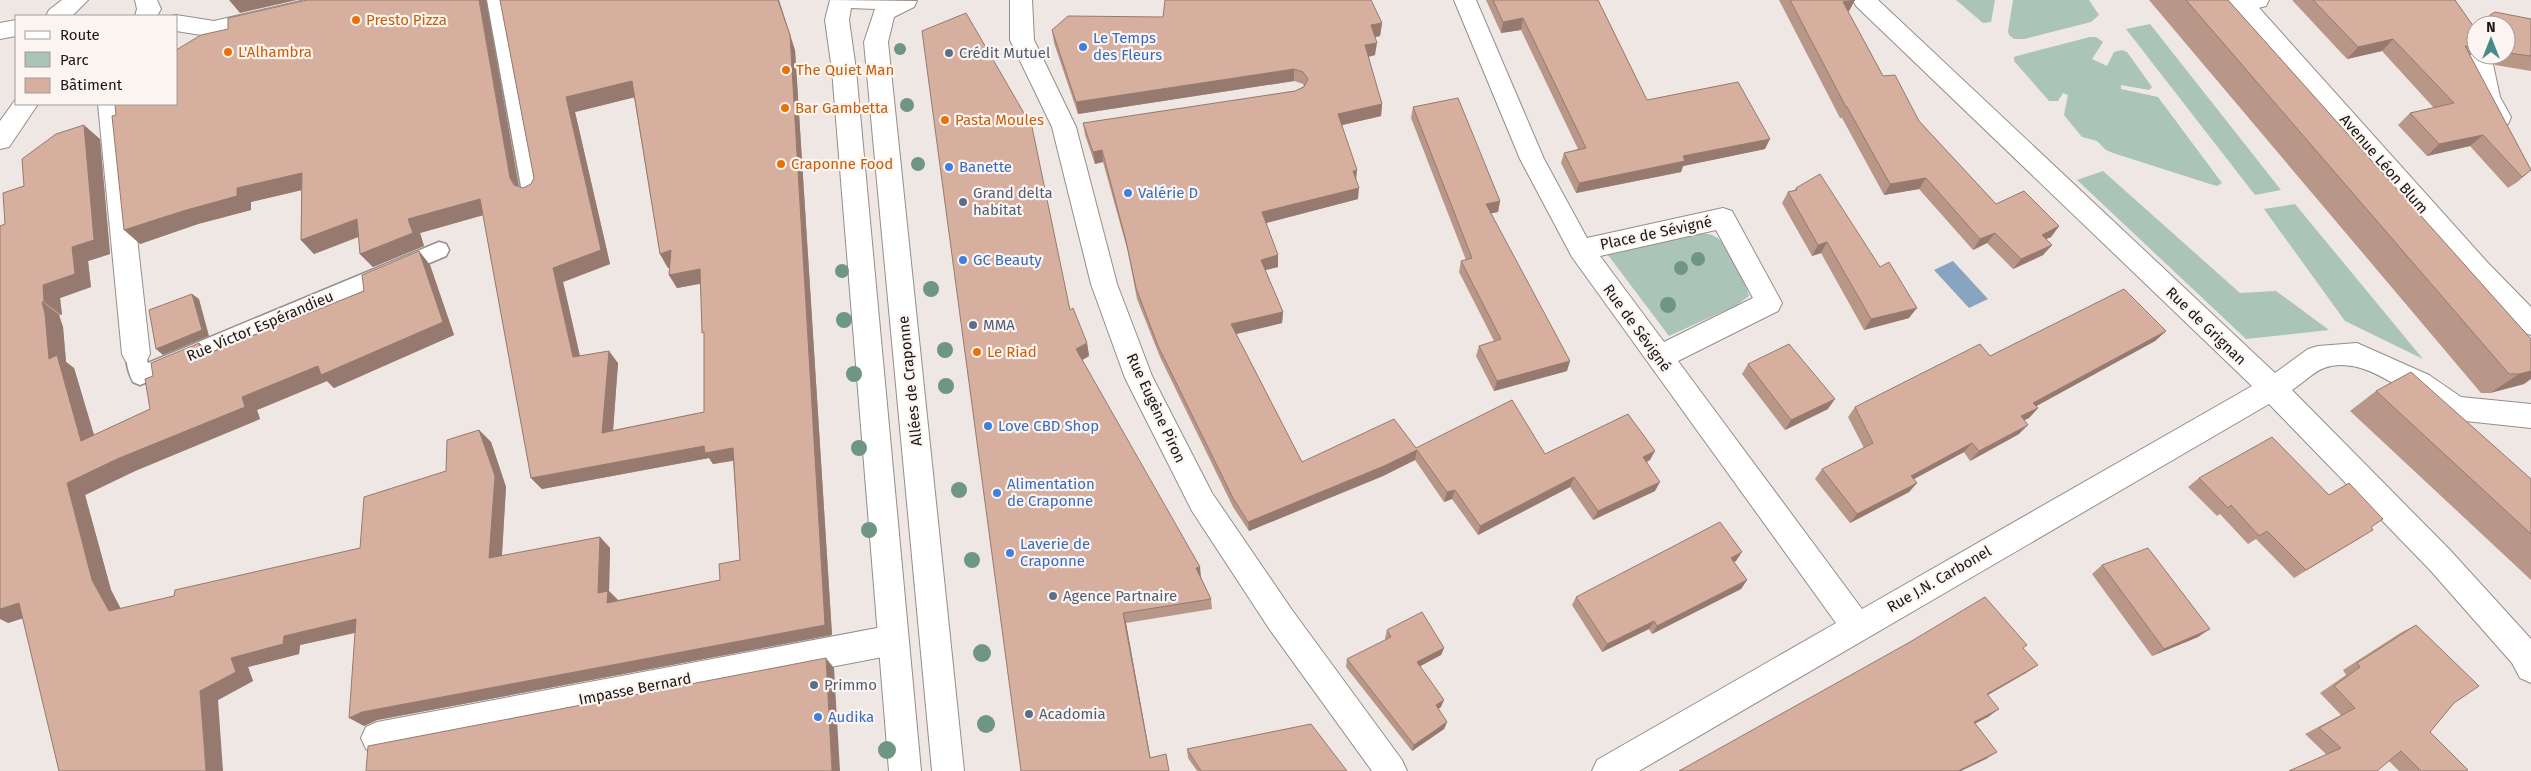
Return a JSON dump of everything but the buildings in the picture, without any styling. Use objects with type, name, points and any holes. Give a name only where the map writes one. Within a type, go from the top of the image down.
[{"type":"street","points":[[58,15],[77,0]]},
{"type":"street","points":[[146,0],[148,9],[146,15]]},
{"type":"street","points":[[178,23],[214,29],[340,0]]},
{"type":"street","points":[[904,771],[844,70],[837,20],[841,0],[908,1]]},
{"type":"street","name":"Rue Eugène Piron","points":[[1021,0],[1022,40],[1073,126],[1104,284],[1139,378],[1202,502],[1281,620],[1391,771]]},
{"type":"street","name":"Rue de Sévigné","points":[[1465,0],[1518,125],[1564,223],[1658,358],[1857,627]]},
{"type":"street","name":"Rue de Grignan","points":[[1864,0],[2271,387],[2440,560],[2523,653],[2531,668]]},
{"type":"street","name":"Allées de Craponne","points":[[908,1],[884,13],[876,42],[948,771]]},
{"type":"street","name":"Avenue Léon Blum","points":[[2247,1],[2479,271],[2531,324]]},
{"type":"street","points":[[0,32],[15,28]]},
{"type":"street","points":[[2481,65],[2488,98],[2508,133]]},
{"type":"street","points":[[0,140],[25,105]]},
{"type":"street","name":"Rue Victor Espérandieu","points":[[110,105],[136,354]]},
{"type":"street","name":"Place de Sévigné","points":[[1581,250],[1723,218],[1769,303],[1658,358]]},
{"type":"street","name":"Rue J.N. Carbonel","points":[[1608,771],[2271,387],[2284,382],[2318,357],[2357,354],[2418,383],[2456,408],[2531,416]]},
{"type":"street","name":"Impasse Bernard","points":[[377,738],[893,640]]},
{"type":"lane","points":[[496,0],[532,192]]},
{"type":"lane","name":"Rue Victor Espérandieu","points":[[136,354],[140,376],[439,250]]},
{"type":"green space","points":[[1956,0],[1995,0],[1991,22],[1983,23]]},
{"type":"green space","points":[[2013,0],[2089,0],[2099,15],[2091,22],[2024,39],[2014,39],[2009,35],[2008,31]]},
{"type":"green space","points":[[2150,24],[2281,190],[2255,195],[2126,29]]},
{"type":"green space","points":[[2096,37],[2103,42],[2092,59],[2107,66],[2114,52],[2122,50],[2127,52],[2152,87],[2149,90],[2121,85],[2121,89],[2158,97],[2222,183],[2217,186],[2113,153],[2106,150],[2097,141],[2082,137],[2064,115],[2068,95],[2063,93],[2058,101],[2049,101],[2014,61],[2014,57],[2017,56]]},
{"type":"green space","points":[[2103,171],[2240,293],[2276,291],[2329,330],[2246,339],[2077,180]]},
{"type":"green space","points":[[2295,204],[2423,359],[2345,321],[2264,209]]},
{"type":"green space","points":[[1694,234],[1712,235],[1720,240],[1731,254],[1749,296],[1737,305],[1669,336],[1608,255]]},
{"type":"water","points":[[1953,261],[1988,299],[1969,308],[1934,270]]},
{"type":"place","name":"Presto Pizza","points":[[356,20]]},
{"type":"place","name":"Le Temps des Fleurs","points":[[1083,47]]},
{"type":"place","name":"L'Alhambra","points":[[228,52]]},
{"type":"place","name":"Crédit Mutuel","points":[[949,53]]},
{"type":"place","name":"The Quiet Man","points":[[786,70]]},
{"type":"place","name":"Bar Gambetta","points":[[785,108]]},
{"type":"place","name":"Pasta Moules","points":[[945,120]]},
{"type":"place","name":"Craponne Food","points":[[781,164]]},
{"type":"place","name":"Banette","points":[[949,167]]},
{"type":"place","name":"Valérie D","points":[[1128,193]]},
{"type":"place","name":"Grand delta habitat","points":[[963,202]]},
{"type":"place","name":"GC Beauty","points":[[963,260]]},
{"type":"place","name":"MMA","points":[[973,325]]},
{"type":"place","name":"Le Riad","points":[[977,352]]},
{"type":"place","name":"Love CBD Shop","points":[[988,426]]},
{"type":"place","name":"Alimentation de Craponne","points":[[997,493]]},
{"type":"place","name":"Laverie de Craponne","points":[[1010,553]]},
{"type":"place","name":"Agence Partnaire","points":[[1053,596]]},
{"type":"place","name":"Primmo","points":[[814,685]]},
{"type":"place","name":"Acadomia","points":[[1029,714]]},
{"type":"place","name":"Audika","points":[[818,717]]}]
